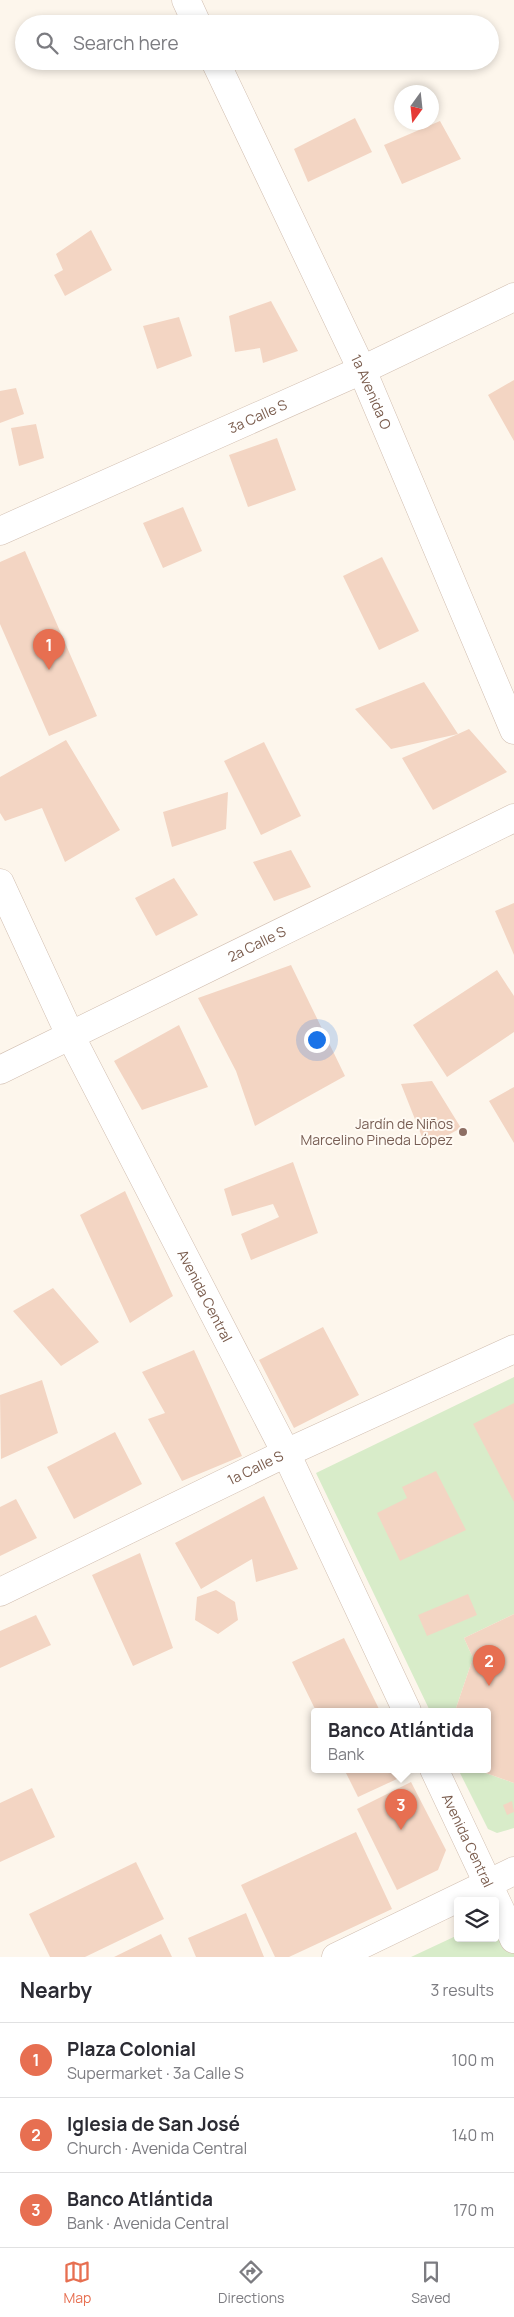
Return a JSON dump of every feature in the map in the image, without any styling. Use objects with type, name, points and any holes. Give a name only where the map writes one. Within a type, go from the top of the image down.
[{"type":"street","points":[[186,0],[193,15]]},
{"type":"street","name":"1a Avenida O","points":[[219,70],[362,370],[514,730]]},
{"type":"street","name":"3a Calle S","points":[[0,531],[362,370],[514,296]]},
{"type":"street","name":"2a Calle S","points":[[0,1070],[514,818]]},
{"type":"street","name":"Avenida Central","points":[[0,883],[70,1035],[286,1453],[406,1708]]},
{"type":"street","name":"1a Calle S","points":[[0,1592],[286,1453],[514,1349]]},
{"type":"street","name":"Avenida Central","points":[[436,1773],[514,1939]]},
{"type":"street","points":[[336,1957],[514,1871]]},
{"type":"green space","points":[[514,1377],[514,1614],[464,1638],[473,1658],[456,1708],[429,1708],[316,1473]]},
{"type":"green space","points":[[460,1773],[486,1773],[514,1783],[514,1828],[497,1833],[488,1829]]},
{"type":"green space","points":[[514,1908],[514,1957],[411,1957],[454,1937],[454,1942],[499,1942],[499,1915]]},
{"type":"building","points":[[355,118],[372,152],[308,182],[294,149]]},
{"type":"building","points":[[439,121],[461,159],[402,184],[384,145],[419,130],[439,130]]},
{"type":"building","points":[[91,230],[112,270],[65,296],[54,275],[63,270],[56,254]]},
{"type":"building","points":[[271,301],[298,351],[263,363],[260,348],[235,352],[229,316]]},
{"type":"building","points":[[179,317],[192,356],[157,369],[143,326]]},
{"type":"building","points":[[514,380],[514,441],[488,395]]},
{"type":"building","points":[[16,388],[24,414],[0,423],[0,391]]},
{"type":"building","points":[[36,424],[44,458],[19,466],[11,428]]},
{"type":"building","points":[[277,438],[296,490],[248,507],[229,455]]},
{"type":"building","points":[[183,507],[202,551],[163,568],[143,523]]},
{"type":"building","points":[[25,551],[97,716],[49,736],[0,624],[0,562]]},
{"type":"building","points":[[382,557],[419,631],[379,650],[343,576]]},
{"type":"building","points":[[424,682],[458,734],[391,749],[355,709]]},
{"type":"building","points":[[469,729],[507,772],[433,810],[402,758]]},
{"type":"building","points":[[66,740],[120,830],[65,862],[42,808],[5,821],[0,813],[0,777]]},
{"type":"building","points":[[264,742],[301,816],[261,835],[224,761]]},
{"type":"building","points":[[228,792],[226,829],[172,847],[163,812]]},
{"type":"building","points":[[291,850],[311,887],[274,901],[253,862]]},
{"type":"building","points":[[174,878],[198,915],[156,936],[135,898]]},
{"type":"building","points":[[514,903],[514,955],[495,911]]},
{"type":"building","points":[[291,965],[345,1076],[255,1126],[236,1071],[198,998]]},
{"type":"building","points":[[497,970],[514,996],[514,1032],[447,1077],[413,1025]]},
{"type":"building","points":[[179,1025],[208,1087],[142,1110],[114,1061]]},
{"type":"building","points":[[432,1081],[461,1128],[426,1147],[401,1084]]},
{"type":"building","points":[[514,1087],[514,1143],[489,1101]]},
{"type":"building","points":[[293,1162],[318,1233],[251,1260],[241,1234],[279,1217],[273,1204],[232,1216],[224,1189]]},
{"type":"building","points":[[125,1191],[173,1296],[130,1323],[80,1215]]},
{"type":"building","points":[[53,1288],[99,1342],[61,1366],[13,1311]]},
{"type":"building","points":[[323,1327],[359,1395],[294,1428],[259,1360]]},
{"type":"building","points":[[194,1350],[242,1456],[182,1481],[148,1419],[165,1413],[142,1372]]},
{"type":"building","points":[[42,1380],[58,1433],[1,1459],[0,1395]]},
{"type":"building","points":[[514,1403],[514,1502],[473,1424]]},
{"type":"building","points":[[115,1432],[142,1484],[74,1519],[47,1467]]},
{"type":"building","points":[[436,1471],[466,1530],[400,1561],[377,1513],[407,1498],[402,1487]]},
{"type":"building","points":[[264,1496],[298,1569],[256,1582],[252,1559],[201,1589],[175,1543]]},
{"type":"building","points":[[16,1499],[37,1538],[0,1556],[0,1507]]},
{"type":"building","points":[[140,1553],[173,1648],[133,1666],[92,1575]]},
{"type":"building","points":[[216,1590],[235,1602],[238,1620],[218,1634],[195,1620],[197,1597]]},
{"type":"building","points":[[468,1594],[477,1615],[427,1636],[418,1615]]},
{"type":"building","points":[[514,1614],[514,1783],[486,1773],[491,1773],[491,1708],[456,1708],[473,1658],[464,1638]]},
{"type":"building","points":[[36,1615],[51,1645],[0,1668],[0,1631]]},
{"type":"building","points":[[344,1638],[379,1708],[315,1708],[292,1662]]},
{"type":"building","points":[[346,1773],[410,1773],[358,1797]]},
{"type":"building","points":[[411,1782],[446,1850],[438,1870],[397,1890],[357,1809]]},
{"type":"building","points":[[32,1788],[55,1837],[0,1862],[0,1803]]},
{"type":"building","points":[[512,1801],[514,1812],[507,1815],[503,1805]]},
{"type":"building","points":[[356,1832],[392,1909],[289,1957],[275,1957],[241,1885]]},
{"type":"building","points":[[136,1862],[164,1919],[85,1957],[50,1957],[29,1914]]},
{"type":"building","points":[[246,1913],[264,1957],[196,1957],[188,1938]]},
{"type":"building","points":[[161,1934],[172,1957],[114,1957]]},
{"type":"place","name":"Plaza Colonial","points":[[49,670]]},
{"type":"place","name":"Jardín de Niños Marcelino Pineda López","points":[[463,1132]]},
{"type":"place","name":"Iglesia de San José","points":[[489,1686]]},
{"type":"place","name":"Banco Atlántida","points":[[401,1830]]}]
